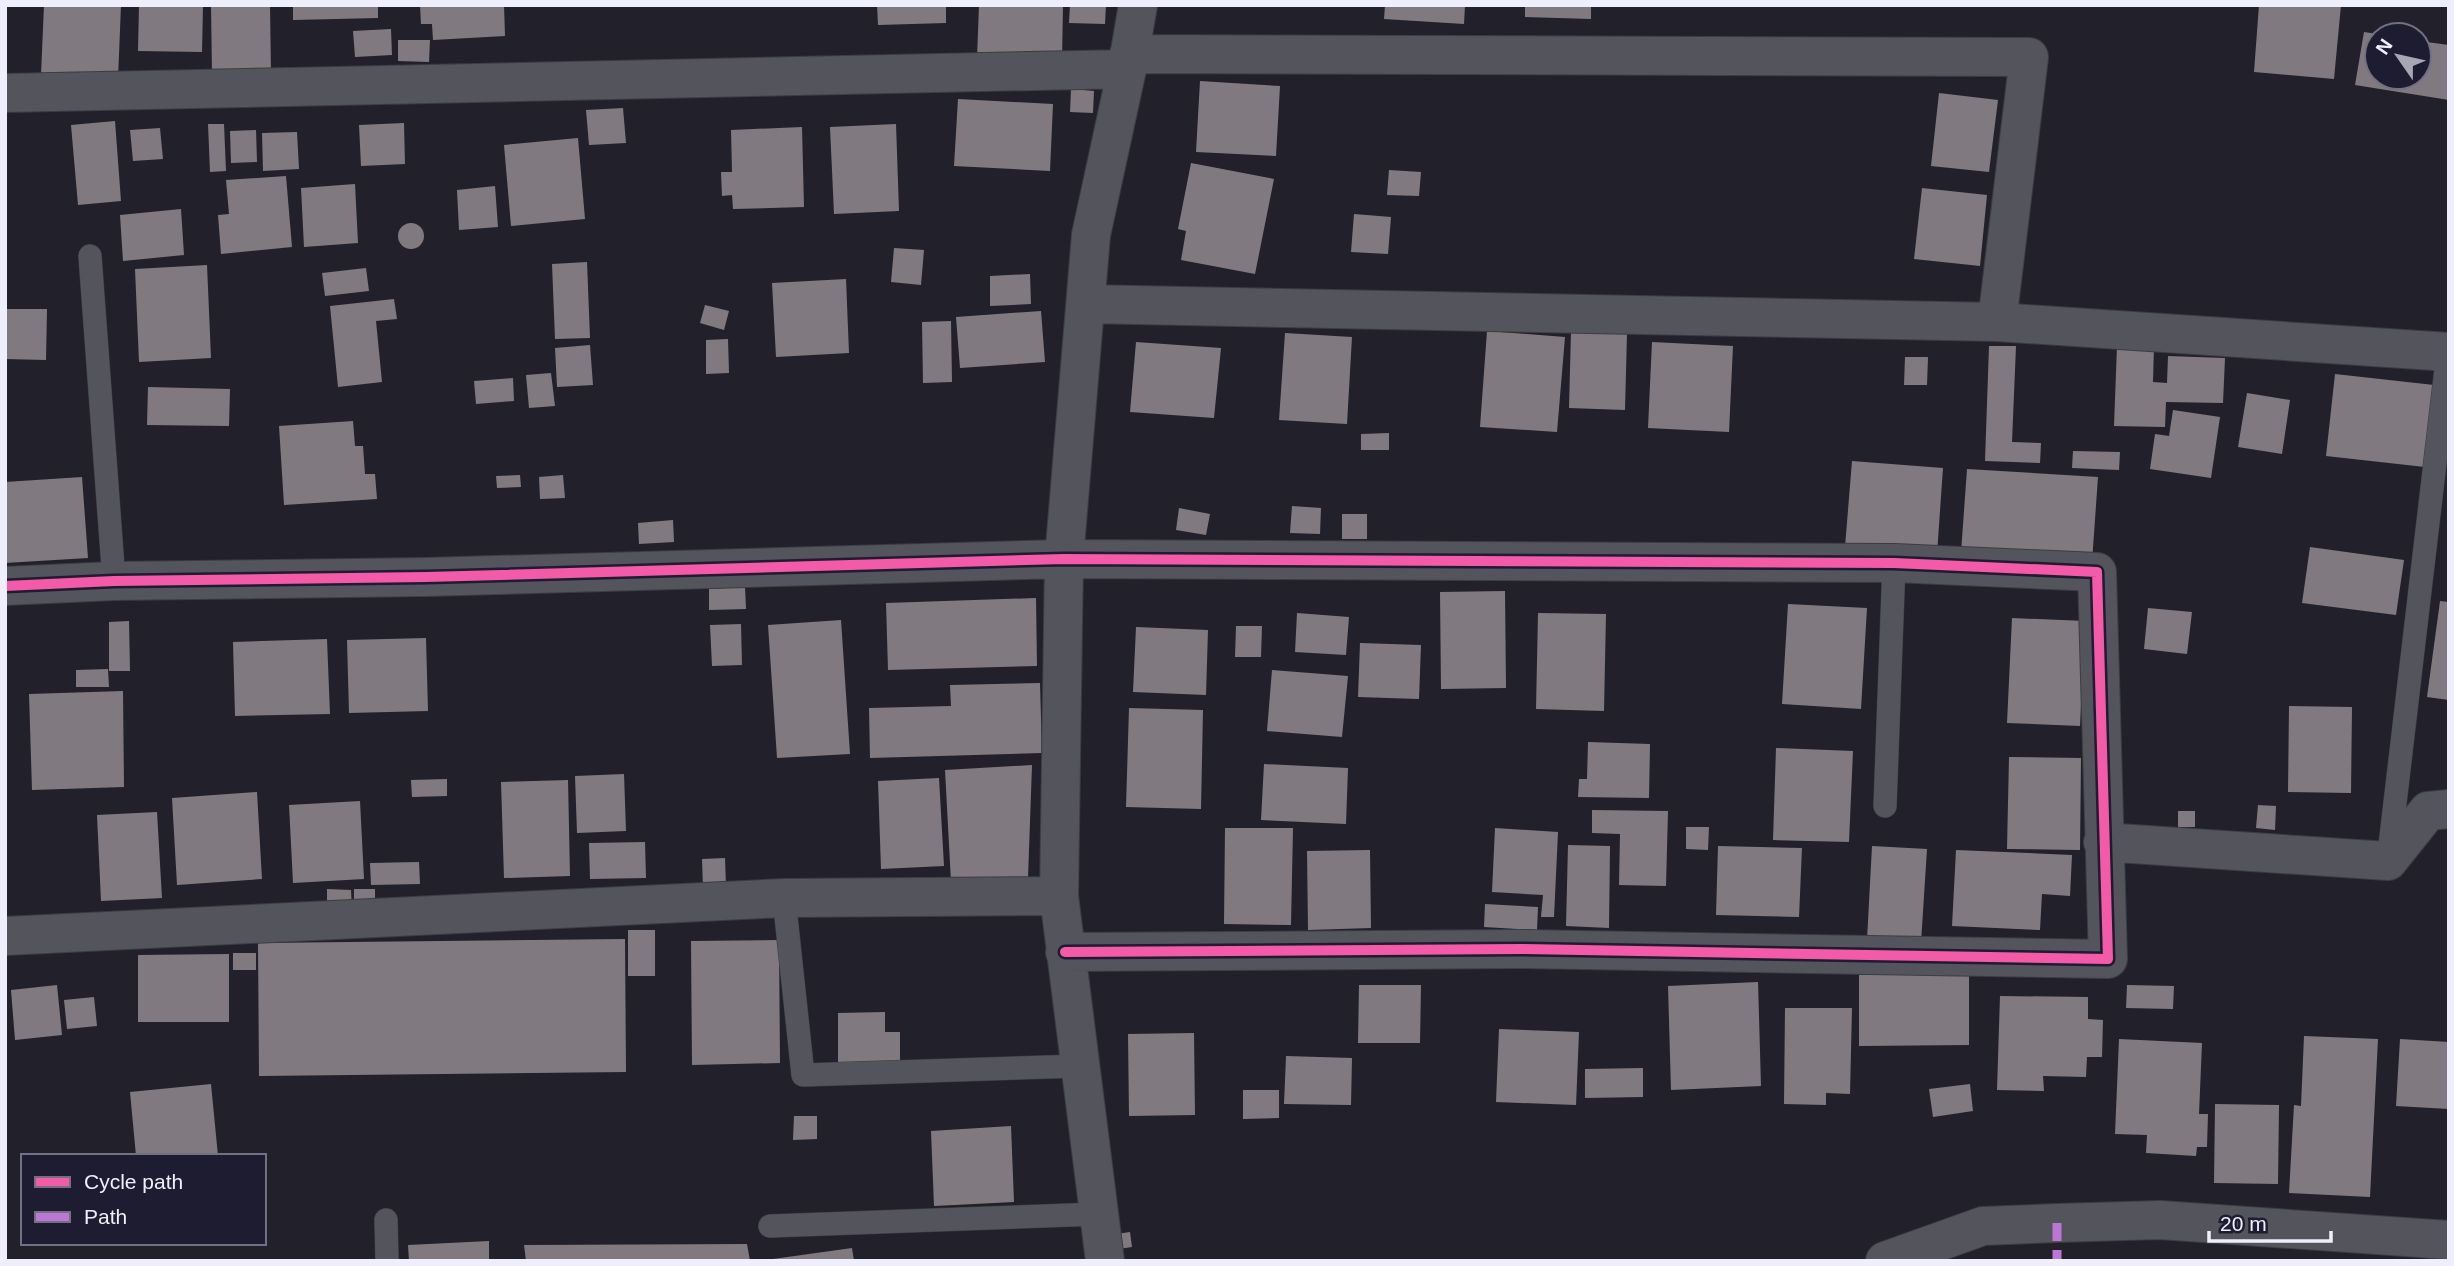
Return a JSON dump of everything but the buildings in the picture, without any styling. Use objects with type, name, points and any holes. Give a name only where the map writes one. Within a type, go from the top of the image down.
[{"type":"street","points":[[1105,1261],[1059,896],[1064,559],[1091,236],[1138,5]]},
{"type":"street","points":[[5,93],[1128,62],[2029,57],[1997,322]]},
{"type":"street","points":[[1086,304],[1997,322],[2448,352]]},
{"type":"street","points":[[5,586],[114,581],[426,577],[1064,559],[1894,563],[2097,572],[2108,959],[1518,949],[1065,952]]},
{"type":"street","points":[[2103,842],[2388,861],[2428,811],[2449,809]]},
{"type":"street","points":[[5,936],[785,898],[1059,896]]},
{"type":"street","points":[[1885,1261],[1983,1226],[2032,1224],[2160,1220],[2449,1240]]},
{"type":"lane","points":[[90,256],[114,581]]},
{"type":"lane","points":[[2388,861],[2448,352]]},
{"type":"lane","points":[[1885,806],[1894,563]]},
{"type":"lane","points":[[785,898],[803,1074],[1080,1066]]},
{"type":"lane","points":[[770,1226],[1099,1214]]},
{"type":"lane","points":[[386,1220],[387,1261]]},
{"type":"marked path","points":[[2057,1223],[2057,1261]]},
{"type":"cycle path","points":[[5,586],[114,581],[426,577],[1064,559],[1894,563],[2097,572],[2108,959],[1519,949],[1065,952]]}]
